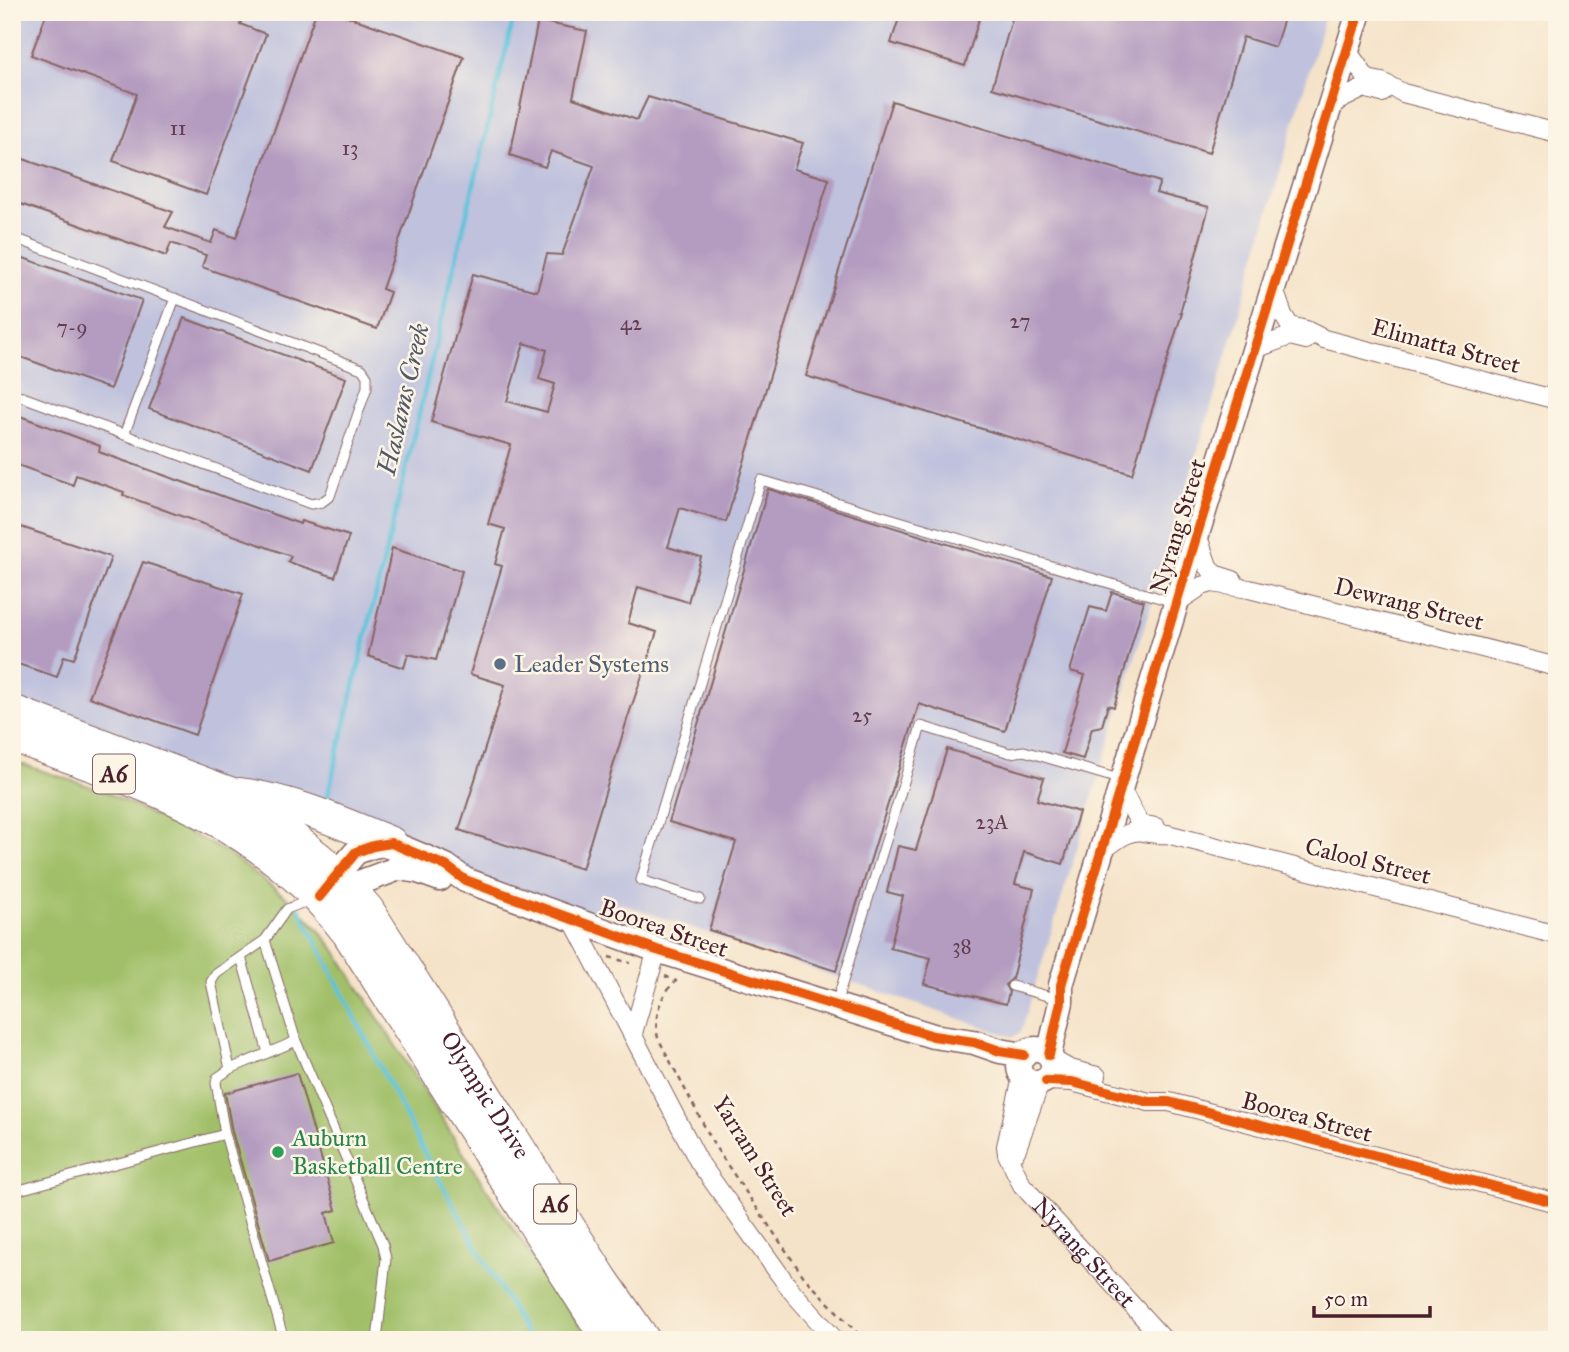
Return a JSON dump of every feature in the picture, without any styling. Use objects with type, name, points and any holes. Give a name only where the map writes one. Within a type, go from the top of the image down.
[{"type":"highway","name":"A6","points":[[12,710],[232,793],[269,818],[335,886]]},
{"type":"highway","name":"A6","points":[[12,736],[165,793],[214,817],[270,855],[335,886]]},
{"type":"highway","points":[[232,793],[267,797],[297,805],[391,843]]},
{"type":"highway","name":"Olympic Drive","points":[[335,886],[345,929],[608,1340]]},
{"type":"highway","name":"Olympic Drive","points":[[335,886],[368,911],[602,1279],[644,1340]]},
{"type":"street","name":"Nyrang Street","points":[[1164,1340],[1022,1185],[1011,1160],[1018,1147],[1056,991],[1359,12]]},
{"type":"street","points":[[1347,50],[1367,79],[1381,82],[1403,93],[1557,133]]},
{"type":"street","points":[[1330,105],[1364,88],[1381,93],[1403,93]]},
{"type":"street","name":"Elimatta Street","points":[[1274,289],[1290,326],[1306,330],[1324,340]]},
{"type":"street","name":"Elimatta Street","points":[[1255,349],[1290,336],[1306,340],[1324,340],[1557,400]]},
{"type":"street","name":"Dewrang Street","points":[[1197,534],[1208,566],[1214,574],[1227,577],[1249,589]]},
{"type":"street","name":"Dewrang Street","points":[[1176,603],[1202,586],[1212,583],[1249,589],[1557,667]]},
{"type":"street","name":"Calool Street","points":[[1121,783],[1140,824],[1155,826],[1167,834]]},
{"type":"street","name":"Calool Street","points":[[1101,852],[1124,835],[1140,831],[1154,835],[1167,834],[1557,934]]},
{"type":"street","points":[[335,886],[356,852],[391,843]]},
{"type":"street","name":"Boorea Street","points":[[391,843],[446,866],[465,880],[572,919],[654,960],[835,1006],[933,1036],[974,1042],[1036,1066],[1070,1069],[1148,1090],[1168,1102],[1557,1203]]},
{"type":"street","name":"Boorea Street","points":[[335,886],[398,868],[441,879],[465,880]]},
{"type":"street","name":"Yarram Street","points":[[572,919],[699,1162],[790,1289],[835,1340]]},
{"type":"street","points":[[633,1033],[654,960]]},
{"type":"lane","points":[[12,237],[362,369],[367,376],[367,387],[330,496],[322,502],[311,504],[12,393]]},
{"type":"lane","points":[[124,435],[175,298]]},
{"type":"lane","points":[[700,899],[641,880],[761,480],[1176,603]]},
{"type":"lane","points":[[835,1006],[921,726],[1010,752],[1024,751],[1121,783]]},
{"type":"lane","points":[[230,1069],[211,982],[216,974],[265,940],[287,909],[335,886]]},
{"type":"lane","points":[[265,940],[296,1041],[383,1245],[386,1259],[377,1340]]},
{"type":"lane","points":[[241,957],[268,1053]]},
{"type":"lane","points":[[1012,986],[1056,991]]},
{"type":"lane","points":[[284,1340],[225,1134],[216,1083],[218,1077],[230,1069],[296,1041]]},
{"type":"lane","points":[[12,1192],[225,1134]]},
{"type":"path","points":[[592,954],[654,960]]},
{"type":"shaded area","points":[[12,12],[1326,12],[1233,335],[1021,1032],[1013,1037],[619,903],[572,919],[12,711]]},
{"type":"green space","points":[[12,761],[104,791],[223,850],[286,897],[312,922],[333,947],[485,1187],[589,1340],[12,1340]]},
{"type":"building","points":[[47,12],[245,12],[240,24],[266,34],[206,195],[113,161],[137,94],[31,55]]},
{"type":"building","points":[[316,12],[335,12],[464,57],[382,289],[390,292],[377,329],[202,267],[206,255],[171,243],[166,256],[12,201],[12,155],[173,212],[165,227],[211,243],[216,230],[236,238]]},
{"type":"building","points":[[901,12],[981,12],[965,66],[891,43]]},
{"type":"building","points":[[1014,12],[1286,12],[1275,47],[1243,37],[1209,153],[992,88]]},
{"type":"building","points":[[538,21],[587,31],[573,98],[637,120],[648,97],[803,143],[794,169],[829,179],[726,522],[680,508],[668,547],[701,557],[688,602],[638,587],[628,623],[657,632],[582,869],[459,830],[505,685],[470,674],[502,566],[495,564],[505,529],[488,524],[511,445],[431,422],[473,274],[537,291],[547,254],[562,255],[594,166],[551,151],[545,167],[510,155]],"holes":[[[524,343],[547,350],[539,379],[555,384],[547,412],[507,401]]]},
{"type":"building","points":[[892,101],[1160,182],[1156,193],[1209,207],[1182,313],[1132,474],[806,376]]},
{"type":"building","points":[[12,254],[142,300],[110,389],[12,354]]},
{"type":"building","points":[[184,318],[346,378],[312,470],[149,409]]},
{"type":"building","points":[[12,413],[100,446],[99,452],[300,524],[301,521],[349,536],[335,577],[288,562],[291,556],[123,495],[124,492],[76,475],[73,485],[12,463]]},
{"type":"building","points":[[768,489],[1052,576],[1005,731],[919,704],[836,971],[709,930],[736,842],[669,822]]},
{"type":"building","points":[[12,524],[111,557],[74,659],[64,656],[57,677],[12,662]]},
{"type":"building","points":[[392,548],[462,571],[436,660],[408,654],[404,668],[368,656]]},
{"type":"building","points":[[143,562],[243,594],[195,735],[89,697]]},
{"type":"building","points":[[1112,592],[1144,601],[1114,707],[1108,705],[1102,726],[1092,728],[1083,759],[1062,753],[1085,675],[1070,671],[1090,607],[1106,611]]},
{"type":"building","points":[[947,749],[1044,778],[1037,800],[1079,812],[1063,864],[1024,852],[1015,884],[1034,889],[1012,979],[1005,985],[1009,992],[1006,1004],[924,984],[931,958],[890,948],[903,896],[887,892],[898,846],[916,850]]},
{"type":"building","name":"Auburn Basketball Centre","points":[[297,1073],[336,1210],[326,1213],[334,1243],[269,1261],[232,1132],[225,1093]]},
{"type":"waterway","name":"Haslams Creek","points":[[328,795],[515,12]]},
{"type":"waterway","points":[[299,908],[425,1154],[529,1340]]},
{"type":"cycle path","points":[[1049,1055],[1061,1002],[1061,985],[1359,12]]},
{"type":"cycle path","points":[[319,897],[356,852],[391,843],[446,866],[465,880],[657,950],[933,1036],[974,1042],[1000,1051],[1024,1055]]},
{"type":"cycle path","points":[[1046,1081],[1072,1082],[1149,1102],[1169,1102],[1557,1203]]},
{"type":"place","name":"Leader Systems","points":[[500,664]]},
{"type":"place","name":"Auburn Basketball Centre","points":[[278,1152]]}]
